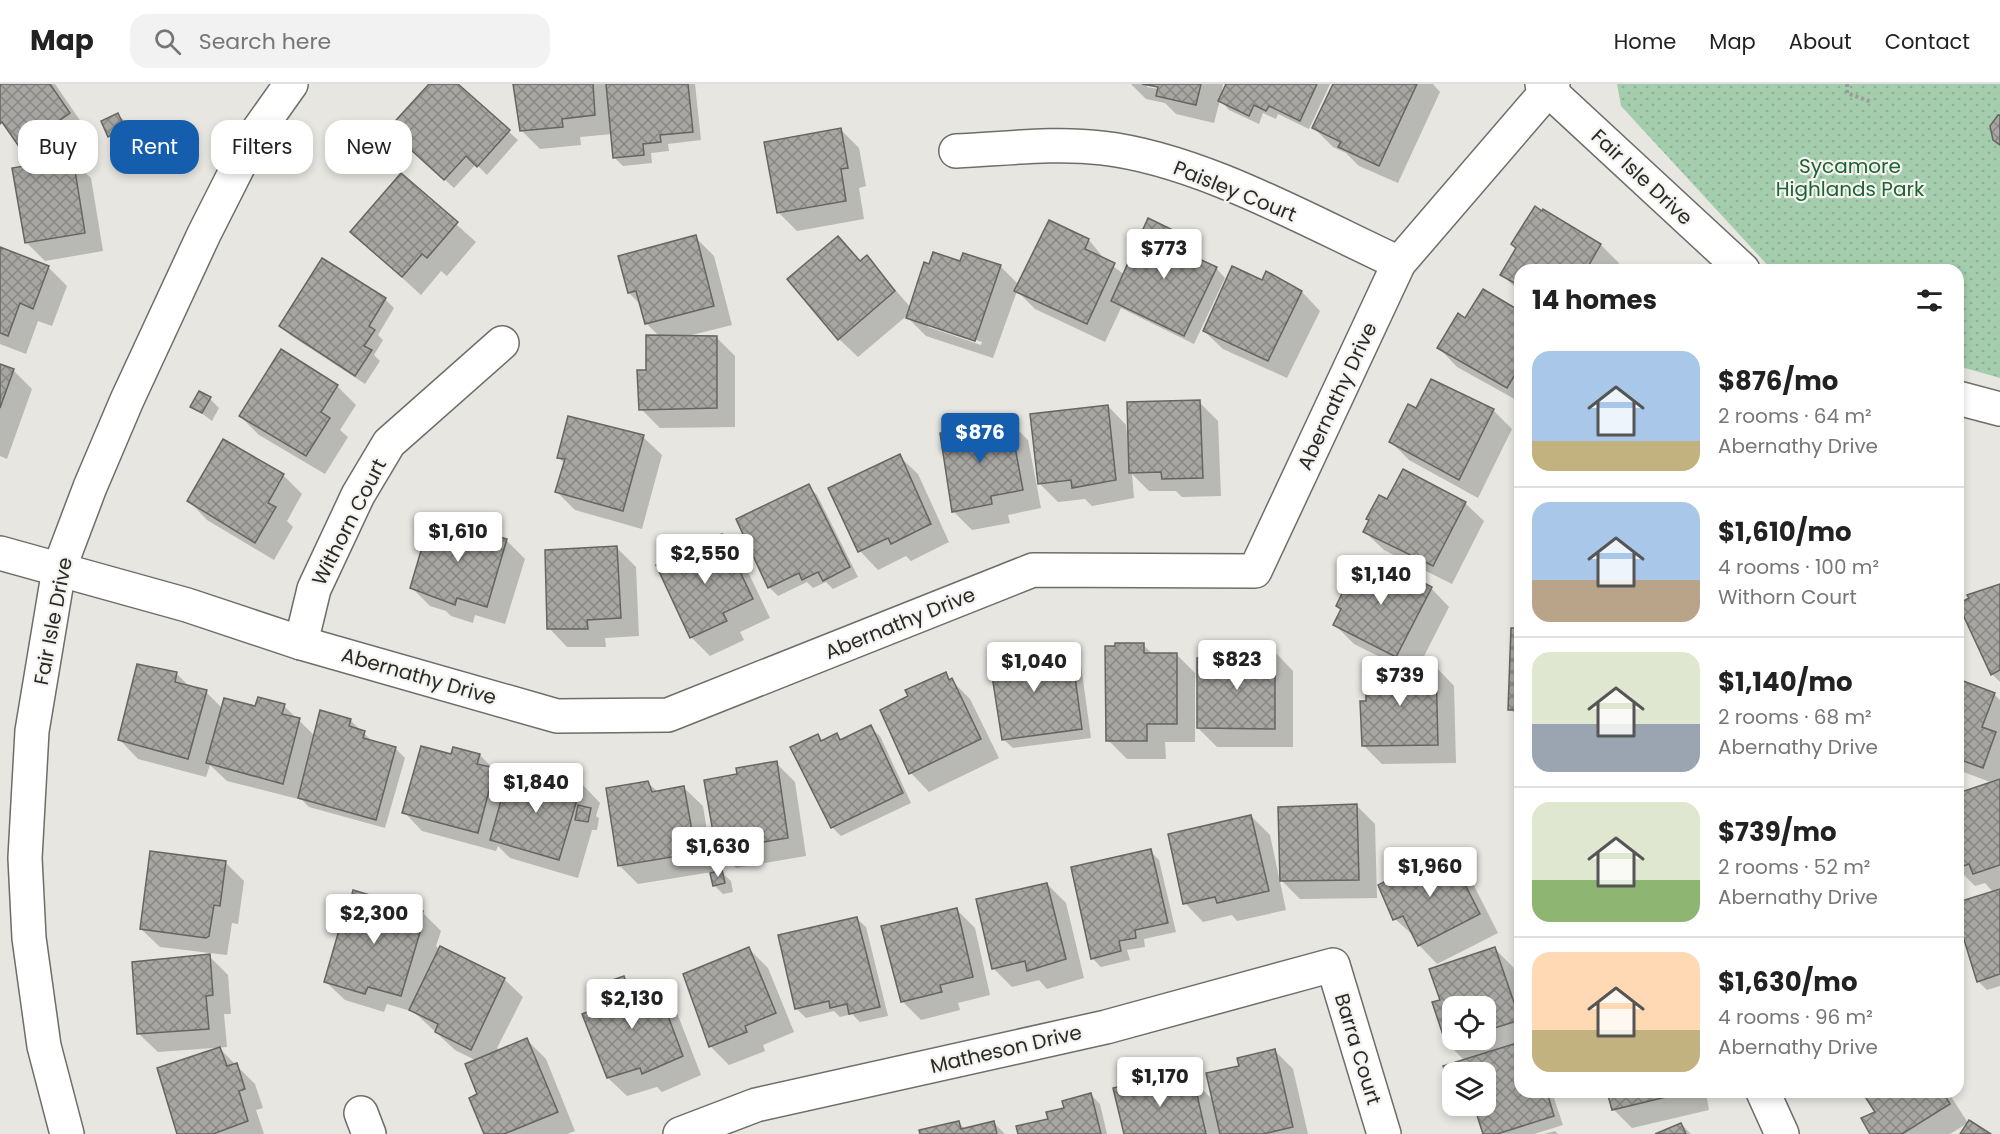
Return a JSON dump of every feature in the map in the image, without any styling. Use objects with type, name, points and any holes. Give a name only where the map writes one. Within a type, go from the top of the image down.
[{"type":"street","name":"Fair Isle Drive","points":[[68,1134],[45,1046],[29,938],[25,858],[32,731],[59,569],[90,487],[127,400],[204,234],[252,139],[291,84]]},
{"type":"street","name":"Fair Isle Drive","points":[[1548,86],[1737,264]]},
{"type":"street","name":"Abernathy Drive","points":[[0,553],[187,605],[301,643],[557,716],[668,715],[1033,570],[1255,571],[1399,263],[1548,86]]},
{"type":"street","name":"Paisley Court","points":[[956,151],[1102,148],[1146,157],[1204,173],[1399,263]]},
{"type":"street","name":"Withorn Court","points":[[301,643],[314,589],[358,495],[389,443],[502,344]]},
{"type":"street","points":[[1964,400],[2000,409]]},
{"type":"street","name":"Matheson Drive","points":[[680,1134],[756,1105],[1106,1027],[1333,964]]},
{"type":"street","name":"Barra Court","points":[[1333,964],[1384,1134]]},
{"type":"street","points":[[1766,1098],[1782,1134]]},
{"type":"path","points":[[1847,84],[1847,93],[1872,102]]},
{"type":"green space","name":"Sycamore Highlands Park","points":[[1617,84],[2000,84],[2000,378],[1964,368],[1964,264],[1766,264],[1621,106]]},
{"type":"building","points":[[0,84],[50,84],[70,113],[60,120],[18,120],[18,145],[2,122],[0,124]]},
{"type":"building","points":[[429,84],[458,84],[510,130],[477,167],[466,156],[444,180],[412,151],[412,120],[396,120]]},
{"type":"building","points":[[513,84],[593,84],[595,115],[562,119],[563,127],[520,131]]},
{"type":"building","points":[[606,84],[688,84],[693,132],[660,135],[661,142],[643,144],[644,155],[613,158]]},
{"type":"building","points":[[1142,84],[1201,84],[1196,105],[1156,96],[1158,87]]},
{"type":"building","points":[[1226,84],[1317,84],[1300,121],[1269,106],[1266,111],[1254,105],[1249,116],[1218,101]]},
{"type":"building","points":[[1333,84],[1417,84],[1379,166],[1338,147],[1341,142],[1312,128]]},
{"type":"building","points":[[118,113],[121,120],[110,120],[110,136],[108,137],[101,121]]},
{"type":"building","points":[[2000,115],[2000,145],[1993,140],[1990,126]]},
{"type":"building","points":[[841,128],[848,168],[841,169],[846,201],[777,213],[764,142]]},
{"type":"building","points":[[18,167],[18,174],[76,174],[85,233],[25,243],[12,168]]},
{"type":"building","points":[[400,174],[458,222],[427,258],[422,254],[402,277],[350,232]]},
{"type":"building","points":[[1535,206],[1601,244],[1589,264],[1514,264],[1514,283],[1500,275],[1516,248],[1511,244]]},
{"type":"building","points":[[1148,218],[1177,232],[1173,239],[1189,247],[1186,253],[1217,267],[1184,336],[1111,301]]},
{"type":"building","points":[[1049,220],[1089,239],[1085,249],[1115,263],[1087,324],[1014,291]]},
{"type":"building","points":[[696,235],[714,306],[645,324],[636,291],[628,293],[618,256]]},
{"type":"building","points":[[838,236],[860,261],[867,255],[895,291],[838,340],[787,279]]},
{"type":"building","points":[[0,247],[49,266],[33,309],[20,303],[8,336],[0,333]]},
{"type":"building","points":[[933,252],[960,261],[963,253],[1001,265],[975,341],[906,318],[924,262],[929,264]]},
{"type":"building","points":[[322,258],[386,298],[369,326],[375,330],[364,346],[372,350],[355,376],[279,326]]},
{"type":"building","points":[[1232,266],[1262,280],[1266,271],[1302,291],[1268,361],[1203,331]]},
{"type":"building","points":[[1483,289],[1514,307],[1514,376],[1507,388],[1437,348],[1458,313],[1465,318]]},
{"type":"building","points":[[646,335],[717,336],[717,408],[639,410],[637,370],[646,370]]},
{"type":"building","points":[[281,349],[338,385],[321,412],[330,418],[306,456],[239,416]]},
{"type":"building","points":[[0,364],[14,369],[0,408]]},
{"type":"building","points":[[1431,379],[1494,409],[1459,480],[1389,442],[1408,404],[1416,408]]},
{"type":"building","points":[[199,391],[211,397],[202,413],[190,407]]},
{"type":"building","points":[[1200,400],[1203,478],[1162,479],[1161,472],[1129,473],[1127,402]]},
{"type":"building","points":[[1108,405],[1116,480],[1072,488],[1071,480],[1038,484],[1030,414]]},
{"type":"building","points":[[568,416],[644,435],[623,511],[555,492],[565,459],[557,458]]},
{"type":"building","points":[[1010,420],[1023,490],[991,496],[992,504],[952,512],[940,433]]},
{"type":"building","points":[[223,439],[284,474],[268,503],[276,507],[255,543],[187,501]]},
{"type":"building","points":[[900,454],[931,524],[891,544],[888,538],[858,552],[828,488]]},
{"type":"building","points":[[1403,469],[1466,502],[1433,566],[1363,532],[1369,520],[1366,519],[1379,495],[1387,499]]},
{"type":"building","points":[[809,484],[850,567],[823,581],[818,572],[802,580],[799,573],[768,588],[736,519]]},
{"type":"building","points":[[431,517],[507,539],[487,607],[457,598],[455,605],[410,588]]},
{"type":"building","points":[[722,534],[753,599],[723,613],[727,621],[690,638],[656,565]]},
{"type":"building","points":[[617,546],[621,618],[587,620],[588,629],[547,629],[545,550]]},
{"type":"building","points":[[1372,556],[1432,587],[1396,657],[1333,625],[1341,609],[1336,606],[1348,581],[1354,584],[1368,557]]},
{"type":"building","points":[[2000,584],[2000,670],[1991,675],[1964,617],[1964,601],[1969,598],[1967,595]]},
{"type":"building","points":[[1511,628],[1514,628],[1514,710],[1508,710]]},
{"type":"building","points":[[1115,643],[1144,643],[1144,653],[1177,653],[1177,724],[1147,724],[1147,741],[1106,741],[1105,646],[1115,646]]},
{"type":"building","points":[[1019,646],[1021,654],[1039,652],[1039,658],[1072,654],[1082,729],[1002,740],[988,650]]},
{"type":"building","points":[[1230,650],[1275,651],[1275,729],[1197,728],[1197,658],[1230,658]]},
{"type":"building","points":[[137,664],[177,672],[175,682],[207,690],[188,759],[118,740]]},
{"type":"building","points":[[1436,666],[1438,745],[1362,746],[1360,701],[1366,701],[1366,669]]},
{"type":"building","points":[[946,672],[949,680],[952,678],[981,739],[909,774],[880,710],[908,696],[905,690]]},
{"type":"building","points":[[1964,681],[1995,693],[1982,727],[1996,732],[1983,768],[1964,761]]},
{"type":"building","points":[[258,697],[285,704],[282,714],[300,718],[283,784],[206,763],[224,698],[255,706]]},
{"type":"building","points":[[320,710],[351,719],[349,726],[365,731],[363,738],[396,747],[376,820],[298,798]]},
{"type":"building","points":[[871,725],[903,793],[831,828],[790,747],[818,734],[821,741],[837,733],[840,740]]},
{"type":"building","points":[[421,746],[451,754],[453,747],[480,754],[477,764],[495,768],[478,833],[402,813]]},
{"type":"building","points":[[777,761],[788,838],[716,850],[704,780],[737,774],[736,768]]},
{"type":"building","points":[[509,772],[541,781],[543,772],[582,783],[559,860],[490,840]]},
{"type":"building","points":[[2000,779],[2000,865],[1973,874],[1969,864],[1964,866],[1964,791]]},
{"type":"building","points":[[648,781],[652,792],[684,786],[696,853],[618,866],[606,788]]},
{"type":"building","points":[[1357,804],[1359,880],[1280,881],[1278,807]]},
{"type":"building","points":[[578,805],[591,808],[588,822],[575,820]]},
{"type":"building","points":[[1251,815],[1269,891],[1217,903],[1215,897],[1183,904],[1168,834]]},
{"type":"building","points":[[1151,849],[1168,923],[1135,930],[1136,938],[1119,941],[1121,951],[1091,959],[1071,867]]},
{"type":"building","points":[[1447,849],[1480,914],[1418,946],[1403,916],[1393,920],[1378,885]]},
{"type":"building","points":[[150,851],[226,861],[220,906],[214,905],[209,936],[206,938],[140,929]]},
{"type":"building","points":[[722,870],[725,883],[713,886],[710,873]]},
{"type":"building","points":[[1047,883],[1066,959],[1027,971],[1025,961],[992,969],[976,899]]},
{"type":"building","points":[[2000,889],[2000,974],[1977,982],[1964,940],[1964,900]]},
{"type":"building","points":[[353,890],[423,911],[417,928],[421,929],[401,996],[368,987],[365,994],[324,982],[346,906],[349,907]]},
{"type":"building","points":[[957,908],[973,977],[940,985],[942,992],[901,1002],[881,926]]},
{"type":"building","points":[[857,917],[880,1007],[849,1014],[847,1004],[830,1008],[829,1001],[795,1009],[778,935]]},
{"type":"building","points":[[440,946],[505,978],[471,1050],[435,1032],[438,1024],[409,1010]]},
{"type":"building","points":[[749,947],[776,1013],[745,1026],[747,1032],[709,1047],[683,974]]},
{"type":"building","points":[[1495,947],[1514,1002],[1514,1022],[1496,1028],[1496,996],[1442,996],[1442,1032],[1432,1002],[1440,1000],[1429,969]]},
{"type":"building","points":[[210,954],[213,995],[206,996],[209,1029],[137,1034],[132,962]]},
{"type":"building","points":[[624,976],[630,994],[656,984],[683,1056],[642,1074],[640,1068],[607,1078],[582,1014],[608,1004],[601,984]]},
{"type":"building","points":[[527,1038],[558,1112],[504,1134],[484,1134],[469,1098],[477,1094],[465,1064]]},
{"type":"building","points":[[1514,1044],[1514,1098],[1549,1098],[1554,1116],[1497,1134],[1483,1134],[1477,1116],[1496,1116],[1496,1062],[1456,1062]]},
{"type":"building","points":[[220,1047],[227,1066],[237,1063],[245,1089],[239,1091],[248,1121],[213,1134],[177,1134],[157,1068]]},
{"type":"building","points":[[1275,1049],[1293,1127],[1263,1134],[1220,1134],[1206,1073],[1239,1066],[1237,1058]]},
{"type":"building","points":[[1193,1077],[1206,1134],[1124,1134],[1113,1088],[1159,1078],[1160,1085]]},
{"type":"building","points":[[1091,1093],[1101,1134],[1018,1134],[1016,1126],[1048,1119],[1046,1112],[1064,1108],[1062,1101]]},
{"type":"building","points":[[1609,1098],[1662,1098],[1612,1110]]},
{"type":"building","points":[[1866,1098],[1946,1098],[1950,1104],[1902,1134],[1870,1134],[1861,1118],[1875,1112]]},
{"type":"building","points":[[1969,1120],[1991,1134],[1960,1134]]},
{"type":"building","points":[[959,1121],[961,1129],[994,1121],[997,1134],[920,1134],[919,1130]]},
{"type":"building","points":[[1681,1123],[1686,1134],[1655,1134]]}]
